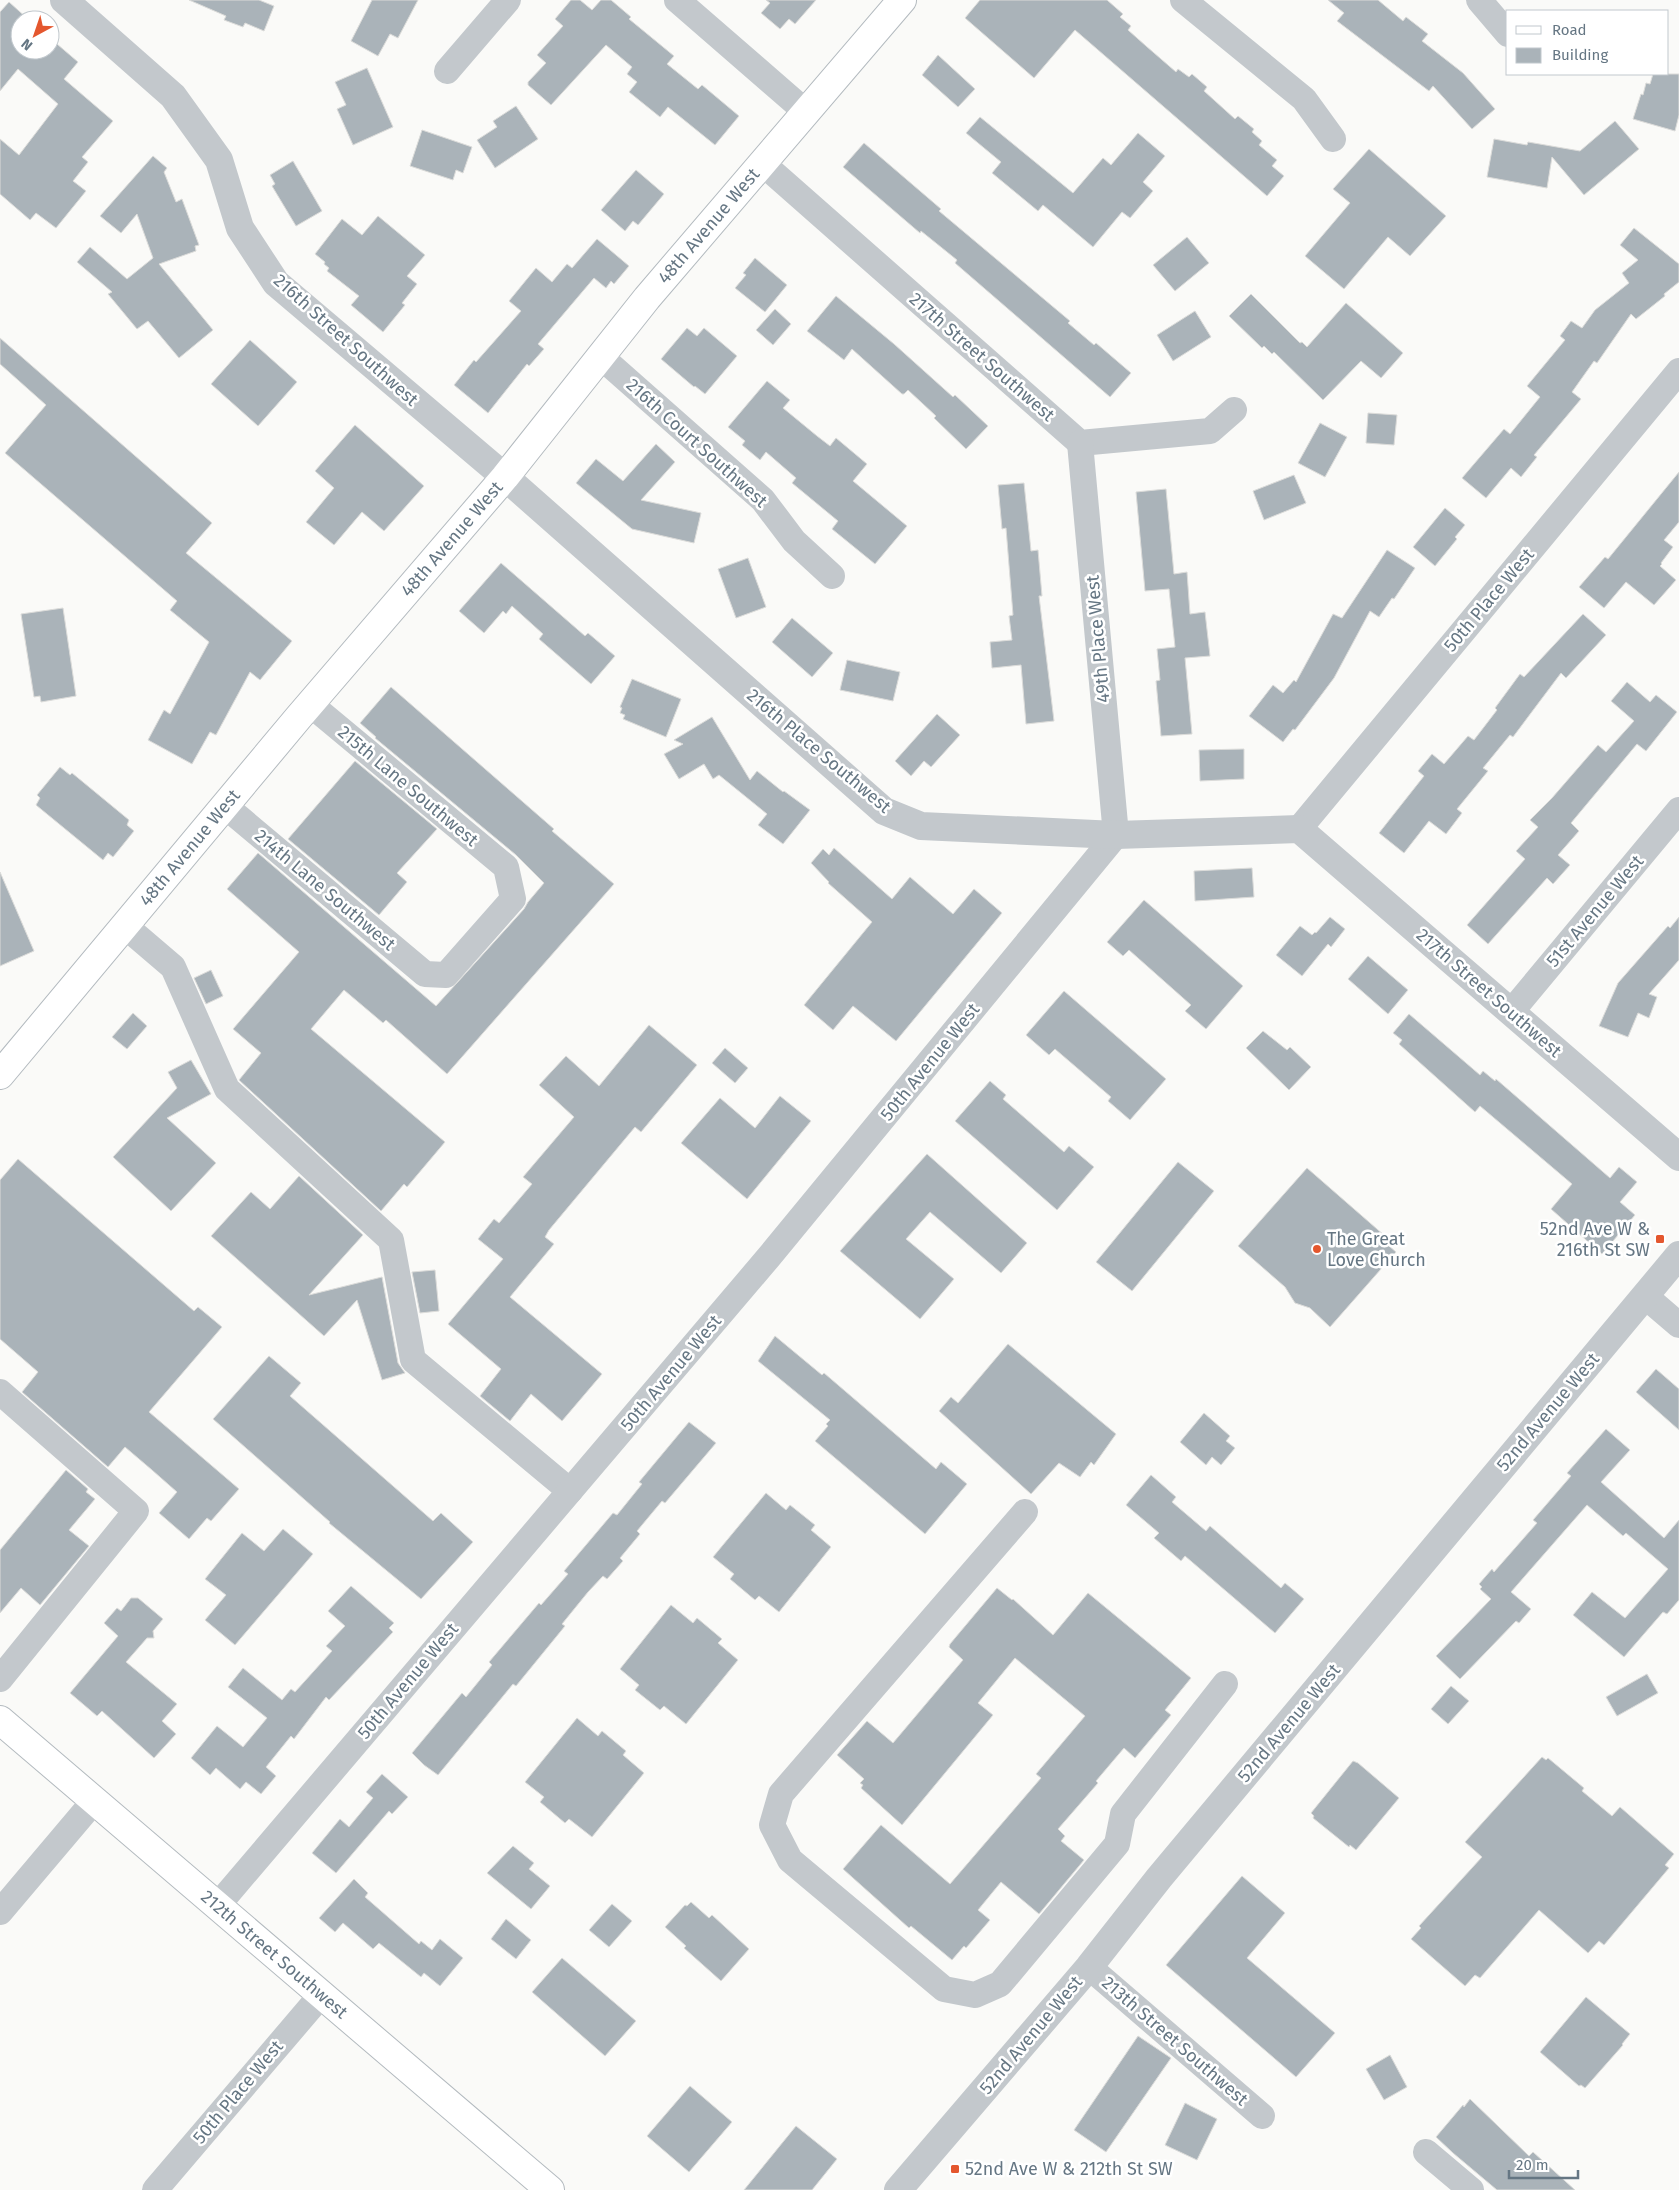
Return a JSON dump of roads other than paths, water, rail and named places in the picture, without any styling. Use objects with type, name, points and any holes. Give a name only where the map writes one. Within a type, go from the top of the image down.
[{"type":"main road","name":"48th Avenue West","points":[[0,1075],[310,704],[505,477],[600,356],[902,0]]},
{"type":"main road","name":"212th Street Southwest","points":[[0,1720],[550,2190]]},
{"type":"street","name":"216th Street Southwest","points":[[64,0],[173,96],[220,160],[240,228],[276,283],[505,477]]},
{"type":"street","points":[[448,71],[508,0]]},
{"type":"street","points":[[678,0],[806,112]]},
{"type":"street","points":[[1183,0],[1304,99],[1333,139]]},
{"type":"street","points":[[1479,0],[1506,32]]},
{"type":"street","name":"217th Street Southwest","points":[[762,163],[1080,443]]},
{"type":"street","name":"216th Court Southwest","points":[[600,356],[763,500],[794,542],[832,576]]},
{"type":"street","name":"50th Place West","points":[[1299,829],[1679,371]]},
{"type":"street","points":[[1080,443],[1210,431],[1234,410]]},
{"type":"street","name":"49th Place West","points":[[1080,443],[1116,835]]},
{"type":"street","name":"216th Place Southwest","points":[[505,477],[884,811],[921,826],[1116,835],[1299,829]]},
{"type":"street","name":"215th Lane Southwest","points":[[310,704],[506,867],[513,898],[446,975],[425,974]]},
{"type":"street","name":"214th Lane Southwest","points":[[225,806],[425,974]]},
{"type":"street","name":"51st Avenue West","points":[[1511,1012],[1679,810]]},
{"type":"street","name":"217th Street Southwest","points":[[1299,829],[1679,1157]]},
{"type":"street","name":"50th Avenue West","points":[[218,1905],[768,1258],[1116,835]]},
{"type":"street","points":[[125,926],[173,967],[227,1089],[391,1240],[413,1360],[570,1491]]},
{"type":"street","name":"52nd Avenue West","points":[[898,2190],[1088,1966],[1159,1878],[1679,1255]]},
{"type":"street","points":[[1645,1296],[1679,1325]]},
{"type":"street","points":[[0,1392],[136,1511],[0,1679]]},
{"type":"street","points":[[1025,1512],[782,1794],[772,1825],[790,1860],[944,1989],[975,1995],[1000,1984],[1117,1844],[1123,1814],[1226,1684]]},
{"type":"street","points":[[0,1912],[94,1801]]},
{"type":"street","name":"213th Street Southwest","points":[[1088,1966],[1262,2116]]},
{"type":"street","name":"50th Place West","points":[[155,2190],[322,1994]]},
{"type":"street","points":[[1426,2152],[1471,2190]]},
{"type":"place","name":"52nd Ave W & 216th St SW","points":[[1660,1239]]},
{"type":"place","name":"The Great Love Church","points":[[1317,1249]]},
{"type":"place","name":"52nd Ave W & 212th St SW","points":[[955,2169]]}]
